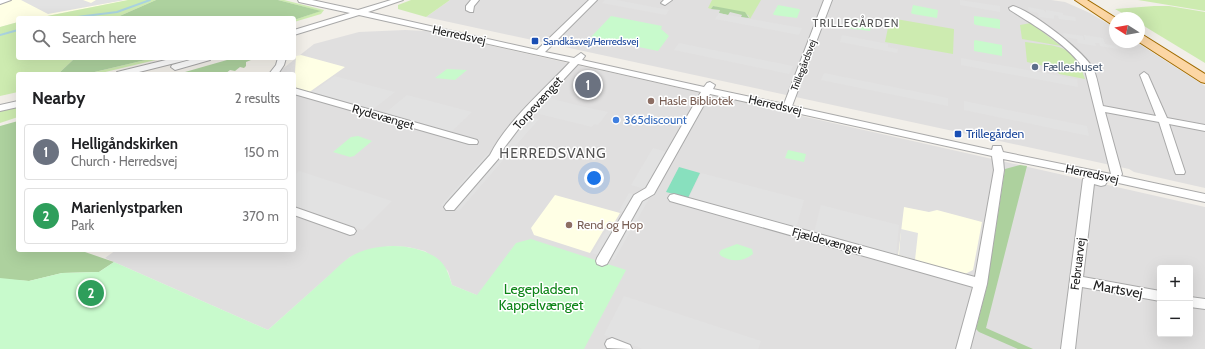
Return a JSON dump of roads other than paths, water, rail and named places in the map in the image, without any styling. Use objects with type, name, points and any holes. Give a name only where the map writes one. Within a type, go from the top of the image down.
[{"type":"main road","points":[[1080,0],[1109,18]]},
{"type":"main road","points":[[1091,0],[1110,12]]},
{"type":"main road","points":[[1145,34],[1205,70]]},
{"type":"main road","points":[[1145,41],[1205,79]]},
{"type":"street","points":[[0,2],[7,0]]},
{"type":"street","name":"Herredsvej","points":[[302,0],[346,11],[357,10],[579,58],[1205,198]]},
{"type":"street","points":[[323,0],[357,10],[368,10],[399,0]]},
{"type":"street","points":[[296,32],[381,0]]},
{"type":"street","points":[[470,10],[470,6],[475,0]]},
{"type":"street","points":[[542,50],[593,0]]},
{"type":"street","name":"Trillegårdsvej","points":[[788,105],[828,0]]},
{"type":"street","points":[[1013,8],[1071,48],[1083,59],[1090,70],[1117,174]]},
{"type":"street","name":"Herredsvej","points":[[368,10],[542,50]]},
{"type":"street","points":[[296,26],[346,11]]},
{"type":"street","name":"Torpevænget","points":[[450,207],[495,156],[496,151],[512,131],[579,58]]},
{"type":"street","points":[[128,72],[176,60]]},
{"type":"street","points":[[155,72],[200,60]]},
{"type":"street","points":[[275,72],[280,66],[282,60]]},
{"type":"street","points":[[1144,75],[1163,120],[1180,172]]},
{"type":"street","points":[[602,261],[638,198],[650,191],[709,87]]},
{"type":"street","name":"Rydevænget","points":[[296,93],[473,142]]},
{"type":"street","points":[[0,101],[16,97]]},
{"type":"street","points":[[0,108],[16,104]]},
{"type":"street","points":[[1100,108],[1205,128]]},
{"type":"street","points":[[963,349],[980,284],[998,170],[997,151]]},
{"type":"street","name":"Herredsvej","points":[[997,151],[1205,192]]},
{"type":"street","name":"Februarvej","points":[[1068,349],[1089,179],[1205,205]]},
{"type":"street","name":"Fjældevænget","points":[[674,198],[980,284]]},
{"type":"street","points":[[296,212],[350,231]]},
{"type":"street","name":"Martsvej","points":[[1076,282],[1157,296]]},
{"type":"street","points":[[1193,302],[1205,304]]},
{"type":"waterway","points":[[85,16],[117,12],[150,0]]},
{"type":"waterway","points":[[0,35],[16,31]]},
{"type":"place","name":"Sandkåsvej/Herredsvej","points":[[535,41]]},
{"type":"place","name":"Fælleshuset","points":[[1035,67]]},
{"type":"place","name":"Helligåndskirken","points":[[588,85]]},
{"type":"place","name":"Hasle Bibliotek","points":[[651,101]]},
{"type":"place","name":"365discount","points":[[616,120]]},
{"type":"place","name":"Trillegården","points":[[958,134]]},
{"type":"place","name":"Rend og Hop","points":[[569,225]]},
{"type":"place","name":"Marienlystparken","points":[[91,293]]},
{"type":"district","name":"TRILLEGÅRDEN","points":[[856,23]]},
{"type":"district","name":"HERREDSVANG","points":[[553,153]]},
{"type":"park label","name":"Legepladsen Kappelvænget","points":[[541,298]]}]
